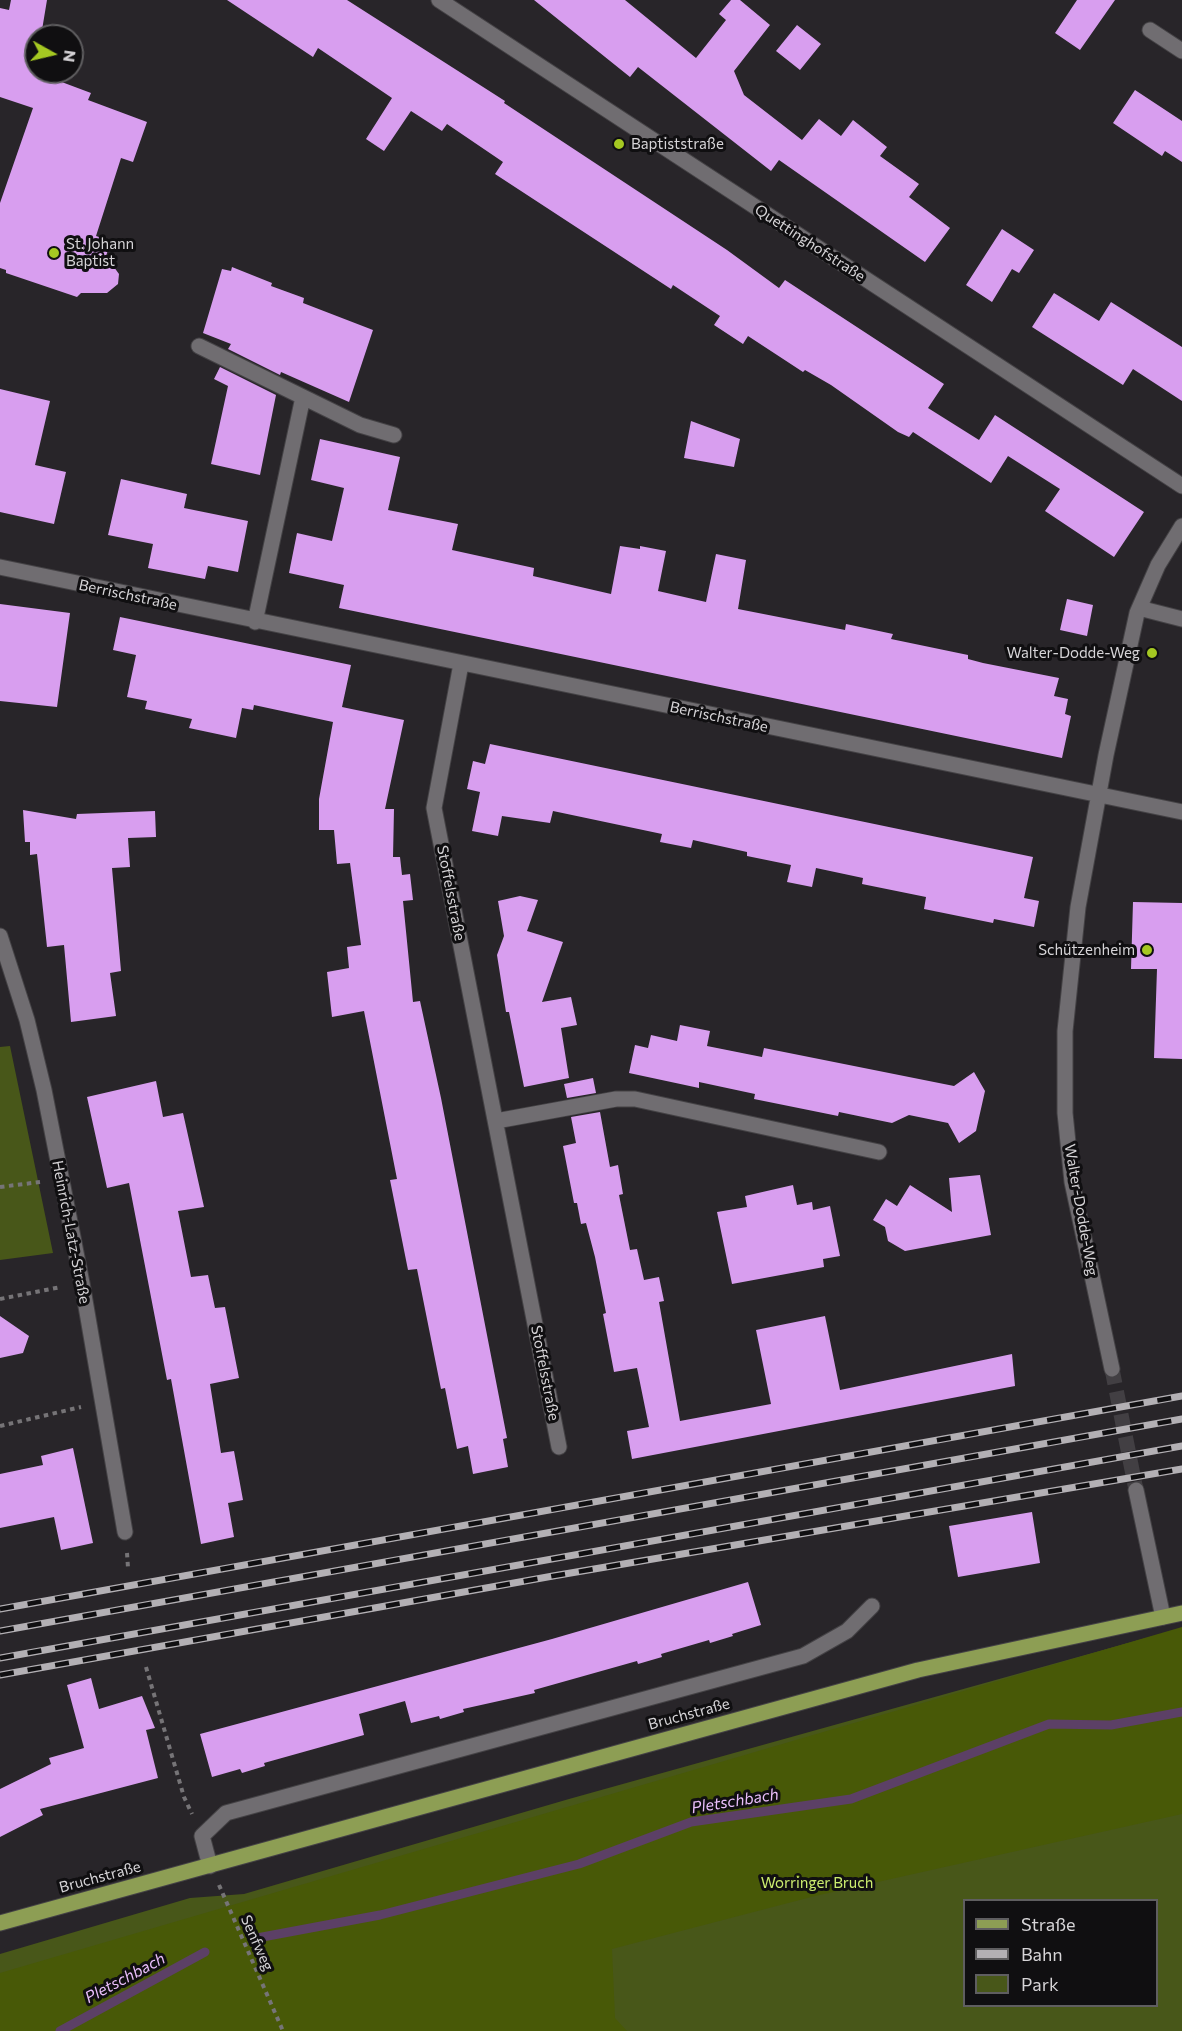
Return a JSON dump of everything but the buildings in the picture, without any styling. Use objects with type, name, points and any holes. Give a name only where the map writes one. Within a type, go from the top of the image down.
[{"type":"main road","name":"Bruchstraße","points":[[0,1923],[918,1670],[1182,1613]]},
{"type":"street","name":"Quettinghofstraße","points":[[439,0],[1182,486]]},
{"type":"street","points":[[1150,30],[1182,51]]},
{"type":"street","points":[[199,346],[360,425],[394,435]]},
{"type":"street","points":[[255,622],[303,397]]},
{"type":"street","name":"Walter-Dodde-Weg","points":[[1112,1369],[1072,1182],[1065,1113],[1065,1031],[1078,907],[1098,795],[1139,608],[1158,565],[1182,526]]},
{"type":"street","name":"Berrischstraße","points":[[0,567],[255,622],[1182,812]]},
{"type":"street","points":[[1139,608],[1182,619]]},
{"type":"street","name":"Stoffelsstraße","points":[[461,664],[434,808],[559,1448]]},
{"type":"street","name":"Heinrich-Latz-Straße","points":[[0,936],[27,1020],[62,1179],[125,1532]]},
{"type":"street","points":[[496,1121],[616,1099],[635,1099],[879,1152]]},
{"type":"street","points":[[1136,1490],[1163,1617]]},
{"type":"street","name":"Bruchstraße","points":[[202,1836],[226,1813],[803,1656],[847,1631],[872,1606]]},
{"type":"street","points":[[202,1836],[210,1866]]},
{"type":"path","points":[[0,1187],[62,1179]]},
{"type":"path","points":[[0,1299],[82,1283]]},
{"type":"path","points":[[0,1426],[101,1403]]},
{"type":"path","points":[[146,1667],[184,1797],[202,1836]]},
{"type":"path","name":"Senfweg","points":[[210,1866],[283,2031]]},
{"type":"green space","points":[[10,1046],[53,1253],[0,1260],[0,1047]]},
{"type":"green space","name":"Worringer Bruch","points":[[1182,1627],[1182,1814],[815,1896],[612,1949],[615,2018],[627,2031],[0,2031],[0,1973]]},
{"type":"green space","name":"Worringer Bruch","points":[[1182,1628],[1182,2031],[0,2031],[0,1954],[190,1898],[244,1894],[569,1799]]},
{"type":"waterway","name":"Pletschbach","points":[[257,1938],[380,1915],[579,1864],[691,1822],[851,1799],[1049,1724],[1111,1725],[1182,1712]]},
{"type":"waterway","name":"Pletschbach","points":[[60,2031],[205,1952]]},
{"type":"tunnel","points":[[1112,1369],[1136,1490]]},
{"type":"railway","points":[[0,1609],[1182,1396]]},
{"type":"railway","points":[[0,1631],[1182,1419]]},
{"type":"railway","points":[[0,1658],[1182,1446]]},
{"type":"railway","points":[[0,1675],[553,1576],[1182,1469]]},
{"type":"place","name":"Baptiststraße","points":[[619,144]]},
{"type":"place","name":"St. Johann Baptist","points":[[54,253]]},
{"type":"place","name":"Walter-Dodde-Weg","points":[[1152,653]]},
{"type":"place","name":"Schützenheim","points":[[1147,950]]}]
